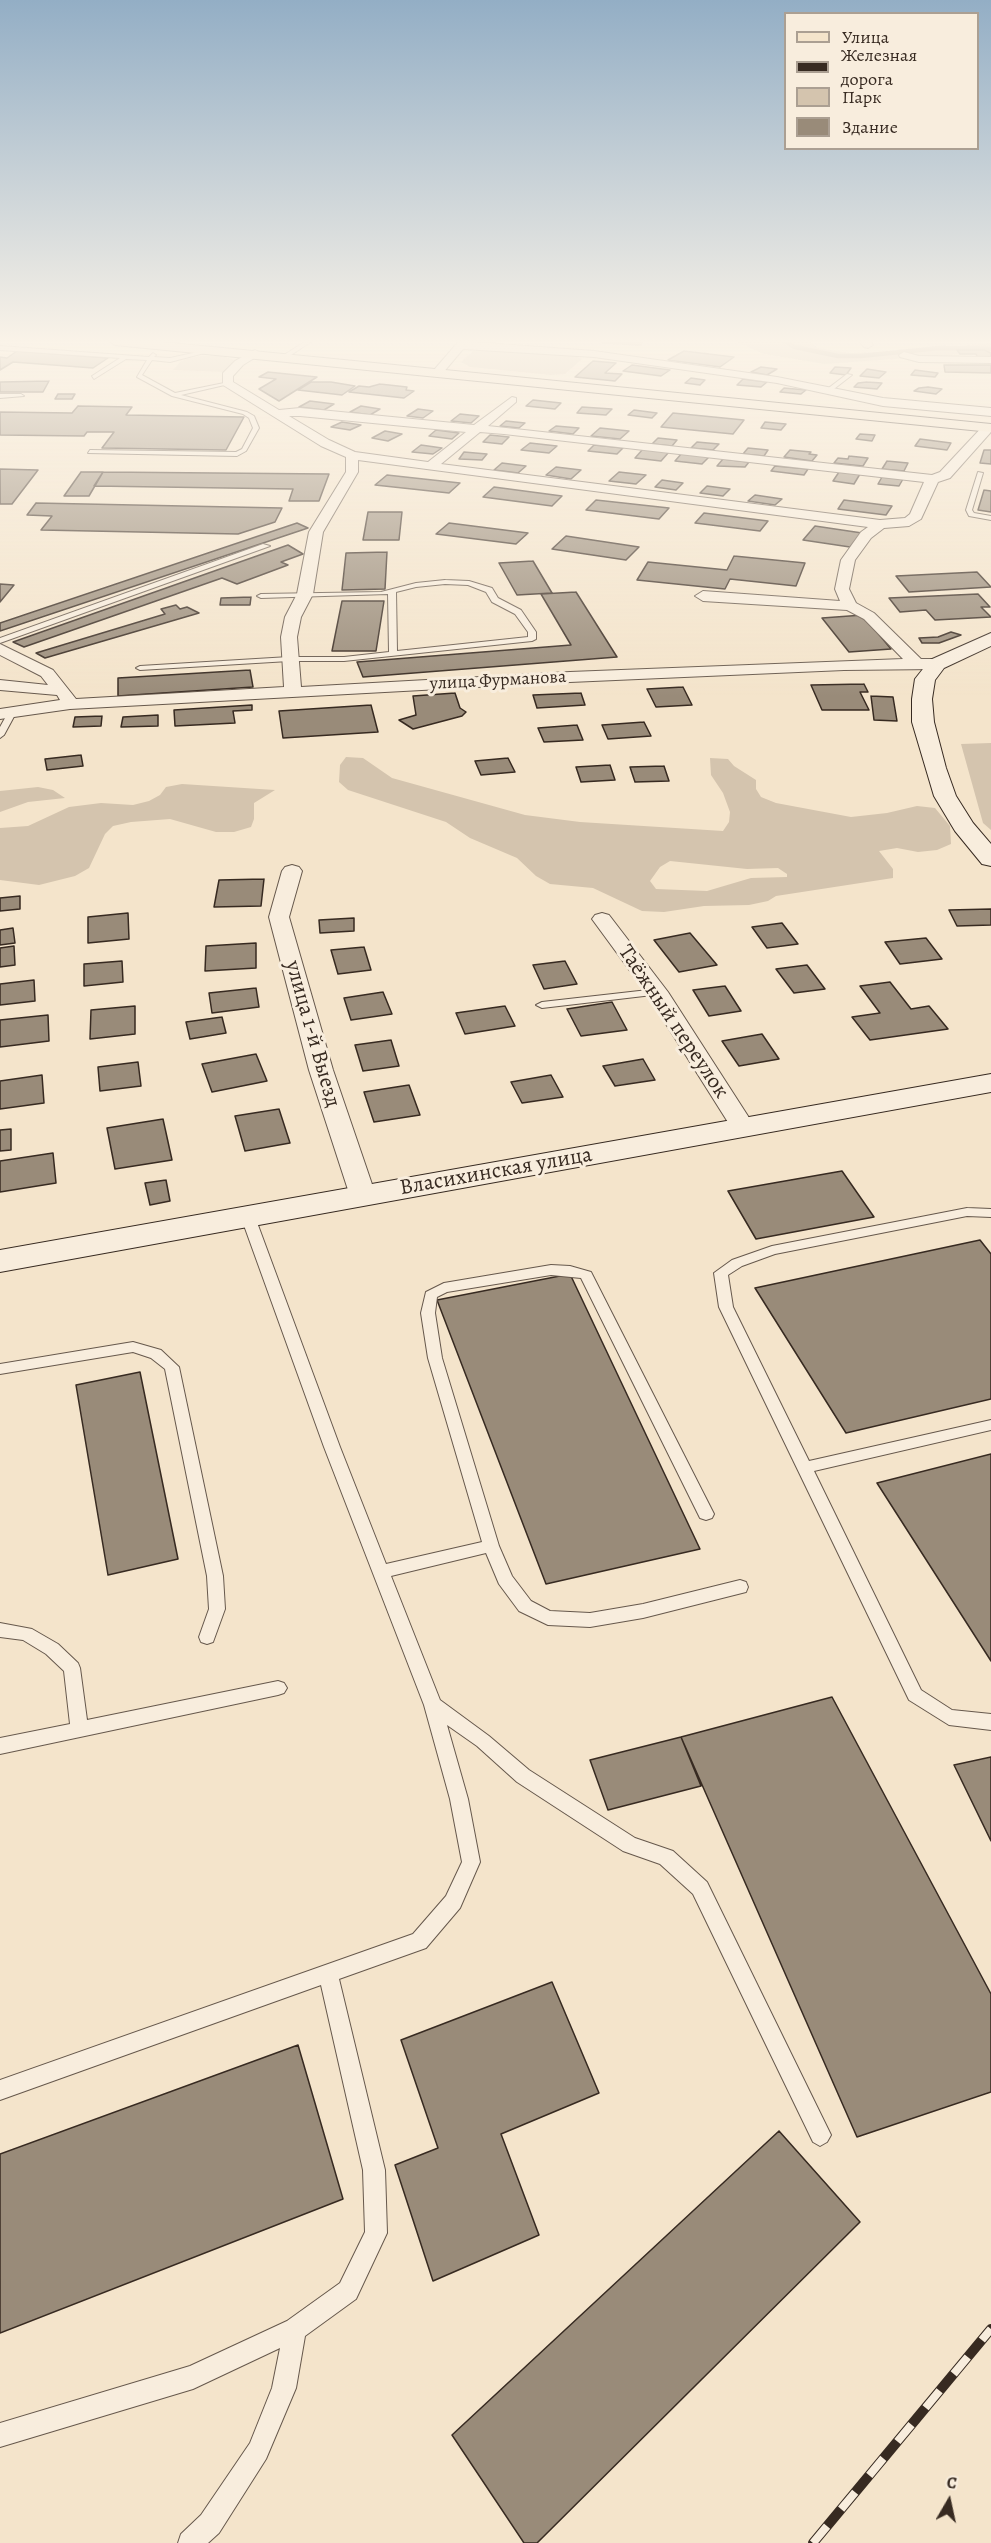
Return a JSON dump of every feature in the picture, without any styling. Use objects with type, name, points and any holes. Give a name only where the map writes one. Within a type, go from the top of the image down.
[{"type":"street","points":[[293,692],[289,637],[293,617],[306,594],[316,532],[352,472],[352,460]]},
{"type":"street","points":[[382,460],[880,524],[909,522],[916,516],[927,487],[933,479]]},
{"type":"street","points":[[430,467],[438,460]]},
{"type":"street","points":[[765,460],[933,479],[945,475],[959,460]]},
{"type":"street","points":[[850,606],[842,589],[848,560],[866,535],[880,524]]},
{"type":"street","points":[[703,596],[850,606],[869,616],[927,664],[921,699],[923,722],[934,768],[945,795],[963,826],[991,859]]},
{"type":"street","name":"улица Фурманова","points":[[7,713],[67,698],[293,692],[691,671],[927,664],[991,639]]},
{"type":"street","points":[[0,649],[47,673],[67,698]]},
{"type":"street","points":[[0,685],[67,698]]},
{"type":"street","name":"улица 1-й Выезд","points":[[292,871],[279,917],[321,1070],[363,1196]]},
{"type":"street","name":"Таёжный переулок","points":[[602,919],[657,992],[743,1127]]},
{"type":"street","name":"Власихинская улица","points":[[0,1261],[991,1083]]},
{"type":"lane","points":[[980,473],[980,485],[969,510],[971,515],[991,518]]},
{"type":"lane","points":[[0,641],[266,546]]},
{"type":"lane","points":[[140,668],[289,659],[344,659],[530,640],[532,635],[518,612],[495,600],[489,590],[481,585],[445,582],[416,585],[392,592],[261,596]]},
{"type":"lane","points":[[392,592],[393,654]]},
{"type":"lane","points":[[0,735],[7,713]]},
{"type":"lane","points":[[542,1005],[657,992]]},
{"type":"lane","points":[[991,1213],[967,1212],[772,1250],[737,1263],[721,1272],[726,1307],[915,1695],[949,1716],[991,1722]]},
{"type":"lane","points":[[0,2090],[419,1941],[453,1902],[471,1862],[459,1799],[433,1705],[248,1217]]},
{"type":"lane","points":[[705,1514],[586,1275],[551,1270],[444,1288],[431,1295],[428,1313],[435,1358],[491,1546],[505,1579],[525,1606],[548,1618],[590,1620],[643,1611],[740,1587]]},
{"type":"lane","points":[[0,1369],[133,1347],[156,1354],[172,1367],[215,1576],[217,1609],[207,1637]]},
{"type":"lane","points":[[804,1468],[991,1425]]},
{"type":"lane","points":[[381,1572],[491,1546]]},
{"type":"lane","points":[[0,1630],[26,1634],[52,1649],[72,1668],[79,1730]]},
{"type":"lane","points":[[0,1746],[278,1688]]},
{"type":"lane","points":[[433,1705],[483,1741],[523,1776],[630,1845],[666,1857],[700,1888],[820,2135]]},
{"type":"lane","points":[[0,2435],[193,2377],[295,2329],[348,2291],[376,2233],[374,2170],[328,1972]]},
{"type":"lane","points":[[190,2543],[210,2524],[258,2451],[285,2388],[295,2329]]},
{"type":"green space","points":[[991,743],[991,830],[983,823],[961,744]]},
{"type":"green space","points":[[346,757],[363,758],[392,778],[525,815],[580,822],[723,831],[729,822],[730,812],[723,793],[711,775],[710,758],[728,759],[734,766],[756,780],[756,789],[761,797],[776,803],[851,817],[887,813],[917,806],[935,808],[950,826],[951,844],[937,850],[918,852],[897,848],[879,851],[893,869],[893,878],[776,896],[768,901],[749,905],[704,906],[664,912],[642,911],[593,888],[550,884],[536,876],[517,858],[470,838],[446,822],[348,790],[339,782],[340,765]],"holes":[[[670,861],[747,869],[778,868],[787,874],[787,877],[751,878],[707,891],[656,889],[650,881],[660,867]]]},
{"type":"green space","points":[[182,784],[275,790],[254,803],[254,819],[251,827],[234,832],[216,832],[170,819],[131,822],[113,826],[105,834],[89,868],[75,876],[39,885],[0,880],[0,828],[28,826],[69,807],[101,803],[133,805],[149,801],[160,795],[166,787]]},
{"type":"green space","points":[[38,787],[53,790],[65,798],[28,802],[0,812],[0,791]]},
{"type":"building","points":[[676,460],[706,460],[702,464]]},
{"type":"building","points":[[722,460],[749,462],[745,467],[717,466]]},
{"type":"building","points":[[837,460],[867,460],[863,466],[834,463]]},
{"type":"building","points":[[981,460],[991,460],[991,464],[980,463]]},
{"type":"building","points":[[887,461],[908,463],[904,471],[882,469]]},
{"type":"building","points":[[502,463],[526,466],[518,473],[494,470]]},
{"type":"building","points":[[775,466],[808,469],[804,475],[771,471]]},
{"type":"building","points":[[556,467],[581,470],[571,479],[546,475]]},
{"type":"building","points":[[0,469],[38,470],[12,504],[0,504]]},
{"type":"building","points":[[81,472],[103,472],[89,496],[64,496]]},
{"type":"building","points":[[103,472],[329,474],[319,501],[289,501],[293,489],[94,486]]},
{"type":"building","points":[[619,472],[646,475],[636,484],[609,481]]},
{"type":"building","points":[[839,472],[860,474],[854,484],[833,481]]},
{"type":"building","points":[[387,475],[460,483],[449,493],[375,485]]},
{"type":"building","points":[[882,477],[903,479],[899,486],[878,484]]},
{"type":"building","points":[[662,480],[683,483],[676,490],[655,487]]},
{"type":"building","points":[[707,486],[730,489],[723,496],[700,493]]},
{"type":"building","points":[[494,487],[562,496],[552,506],[483,497]]},
{"type":"building","points":[[984,490],[991,491],[991,512],[978,510]]},
{"type":"building","points":[[755,495],[782,499],[775,505],[748,501]]},
{"type":"building","points":[[596,500],[669,508],[659,519],[586,510]]},
{"type":"building","points":[[844,500],[892,506],[886,515],[838,509]]},
{"type":"building","points":[[36,503],[282,508],[275,522],[238,534],[41,530],[52,516],[27,515]]},
{"type":"building","points":[[368,512],[402,512],[399,540],[363,540]]},
{"type":"building","points":[[704,513],[768,521],[760,531],[695,523]]},
{"type":"building","points":[[297,523],[308,528],[0,631],[0,623]]},
{"type":"building","points":[[449,523],[528,533],[516,544],[436,534]]},
{"type":"building","points":[[815,526],[862,533],[850,547],[803,540]]},
{"type":"building","points":[[566,536],[639,547],[626,560],[552,549]]},
{"type":"building","points":[[288,545],[303,554],[281,562],[288,565],[237,584],[222,578],[24,647],[13,642]]},
{"type":"building","points":[[387,552],[385,589],[342,590],[346,553]]},
{"type":"building","points":[[734,556],[805,563],[796,586],[730,579],[725,589],[637,580],[648,562],[727,570]]},
{"type":"building","points":[[533,561],[552,593],[517,595],[499,563]]},
{"type":"building","points":[[977,572],[991,587],[909,592],[896,576]]},
{"type":"building","points":[[0,584],[14,585],[0,602]]},
{"type":"building","points":[[576,592],[617,657],[363,677],[357,662],[571,645],[541,594]]},
{"type":"building","points":[[978,594],[990,607],[981,607],[991,617],[935,620],[926,610],[900,612],[889,598]]},
{"type":"building","points":[[251,597],[250,605],[220,605],[221,598]]},
{"type":"building","points":[[342,601],[384,601],[376,651],[332,651]]},
{"type":"building","points":[[176,605],[180,609],[187,607],[199,613],[45,658],[36,653],[165,614],[161,609]]},
{"type":"building","points":[[863,615],[891,649],[849,652],[822,618]]},
{"type":"building","points":[[951,632],[961,635],[939,643],[922,643],[919,638],[938,637]]},
{"type":"building","points":[[250,670],[253,687],[118,696],[118,678]]},
{"type":"building","points":[[864,684],[868,692],[860,692],[869,710],[822,710],[811,685]]},
{"type":"building","points":[[683,687],[692,705],[656,707],[647,689]]},
{"type":"building","points":[[455,693],[460,708],[466,712],[462,716],[413,729],[399,720],[416,715],[413,696]]},
{"type":"building","points":[[581,693],[585,705],[537,708],[533,695]]},
{"type":"building","points":[[871,696],[893,697],[897,721],[874,720]]},
{"type":"building","points":[[252,705],[252,710],[233,711],[235,723],[175,726],[174,710]]},
{"type":"building","points":[[371,705],[378,732],[283,738],[279,711]]},
{"type":"building","points":[[158,715],[158,726],[121,727],[123,717]]},
{"type":"building","points":[[102,716],[101,726],[73,727],[75,717]]},
{"type":"building","points":[[644,722],[651,736],[608,739],[602,725]]},
{"type":"building","points":[[577,725],[583,740],[544,742],[538,728]]},
{"type":"building","points":[[81,755],[83,766],[47,770],[45,759]]},
{"type":"building","points":[[508,758],[515,772],[481,775],[475,761]]},
{"type":"building","points":[[610,765],[615,780],[581,782],[576,767]]},
{"type":"building","points":[[664,766],[669,781],[635,782],[630,767]]},
{"type":"building","points":[[264,879],[261,906],[214,907],[219,880]]},
{"type":"building","points":[[20,896],[20,909],[0,911],[0,898]]},
{"type":"building","points":[[991,909],[991,925],[957,926],[949,910]]},
{"type":"building","points":[[128,913],[129,939],[88,943],[88,917]]},
{"type":"building","points":[[354,918],[354,931],[320,933],[319,920]]},
{"type":"building","points":[[782,923],[798,944],[767,948],[752,927]]},
{"type":"building","points":[[13,928],[15,943],[0,945],[0,930]]},
{"type":"building","points":[[690,933],[717,965],[679,972],[654,940]]},
{"type":"building","points":[[926,938],[942,959],[900,964],[885,942]]},
{"type":"building","points":[[256,943],[256,968],[205,971],[206,946]]},
{"type":"building","points":[[14,946],[15,965],[0,967],[0,948]]},
{"type":"building","points":[[364,947],[371,970],[338,974],[331,950]]},
{"type":"building","points":[[122,961],[123,982],[84,986],[84,964]]},
{"type":"building","points":[[565,961],[577,984],[544,989],[533,965]]},
{"type":"building","points":[[807,965],[825,989],[794,993],[776,969]]},
{"type":"building","points":[[34,980],[35,1001],[0,1005],[0,984]]},
{"type":"building","points":[[890,982],[911,1009],[929,1006],[948,1029],[870,1040],[852,1017],[880,1013],[860,986]]},
{"type":"building","points":[[725,986],[741,1011],[709,1016],[693,990]]},
{"type":"building","points":[[256,988],[259,1007],[212,1013],[209,993]]},
{"type":"building","points":[[383,992],[392,1014],[351,1020],[344,998]]},
{"type":"building","points":[[612,1002],[627,1030],[581,1036],[567,1009]]},
{"type":"building","points":[[135,1006],[135,1034],[90,1039],[91,1010]]},
{"type":"building","points":[[505,1006],[515,1026],[465,1034],[456,1013]]},
{"type":"building","points":[[48,1015],[49,1041],[0,1047],[0,1020]]},
{"type":"building","points":[[222,1017],[226,1033],[190,1039],[186,1022]]},
{"type":"building","points":[[762,1034],[779,1059],[739,1066],[722,1041]]},
{"type":"building","points":[[391,1040],[399,1066],[363,1071],[355,1045]]},
{"type":"building","points":[[256,1054],[267,1081],[212,1092],[202,1064]]},
{"type":"building","points":[[643,1059],[655,1080],[615,1086],[603,1066]]},
{"type":"building","points":[[138,1062],[141,1086],[100,1091],[98,1067]]},
{"type":"building","points":[[42,1075],[44,1103],[0,1109],[0,1081]]},
{"type":"building","points":[[551,1075],[563,1097],[522,1103],[511,1082]]},
{"type":"building","points":[[409,1085],[420,1115],[374,1122],[364,1092]]},
{"type":"building","points":[[279,1109],[290,1143],[245,1151],[235,1116]]},
{"type":"building","points":[[163,1119],[172,1160],[115,1169],[107,1128]]},
{"type":"building","points":[[11,1129],[11,1150],[0,1151],[0,1130]]},
{"type":"building","points":[[53,1153],[56,1183],[0,1192],[0,1161]]},
{"type":"building","points":[[842,1171],[874,1217],[756,1239],[728,1191]]},
{"type":"building","points":[[166,1180],[170,1201],[150,1205],[145,1183]]},
{"type":"building","points":[[980,1240],[991,1254],[991,1399],[846,1433],[755,1288]]},
{"type":"building","points":[[570,1274],[700,1549],[546,1584],[437,1300]]},
{"type":"building","points":[[140,1372],[178,1559],[108,1575],[76,1385]]},
{"type":"building","points":[[991,1454],[991,1661],[877,1483]]},
{"type":"building","points":[[832,1697],[991,1994],[991,2092],[857,2137],[681,1737]]},
{"type":"building","points":[[681,1737],[701,1786],[608,1810],[590,1760]]},
{"type":"building","points":[[991,1757],[991,1841],[954,1765]]},
{"type":"building","points":[[552,1982],[599,2093],[501,2134],[539,2235],[433,2281],[395,2165],[438,2148],[401,2040]]},
{"type":"building","points":[[298,2045],[343,2199],[0,2333],[0,2154]]},
{"type":"building","points":[[779,2131],[860,2222],[537,2543],[524,2543],[452,2435]]},
{"type":"railway","points":[[813,2543],[991,2329]]}]
